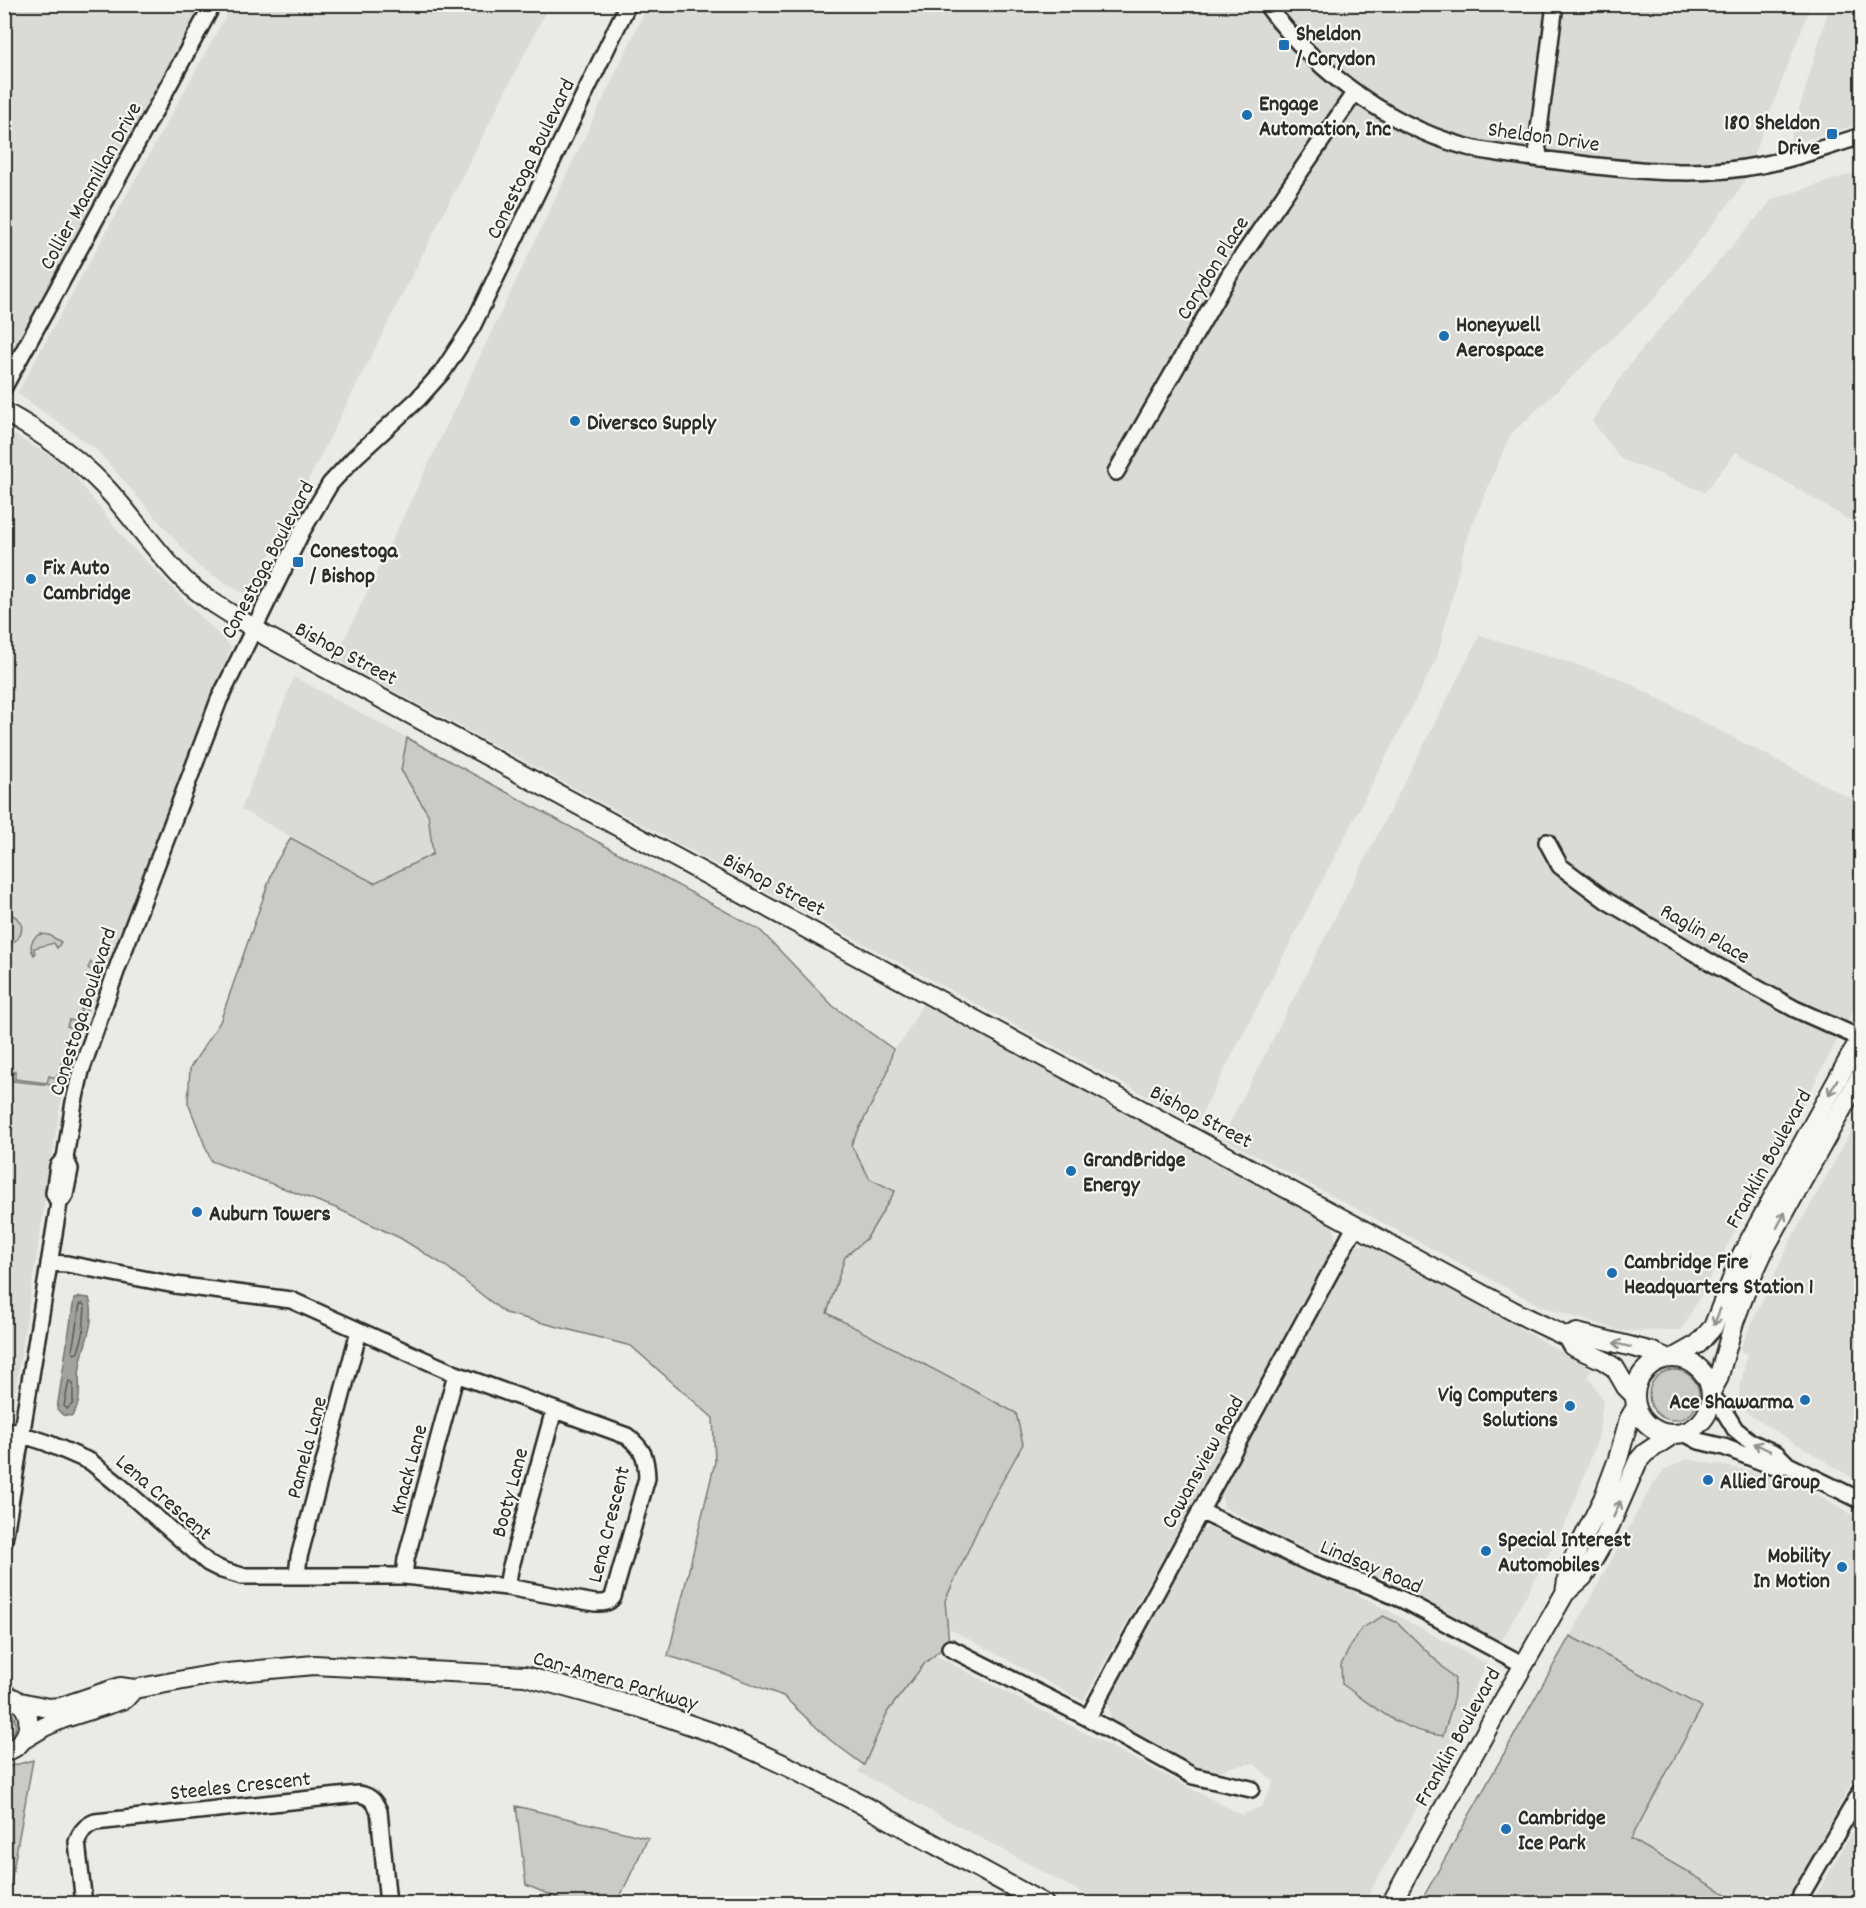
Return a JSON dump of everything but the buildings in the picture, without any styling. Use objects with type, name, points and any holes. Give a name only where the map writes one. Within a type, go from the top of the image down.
[{"type":"main road","name":"Bishop Street","points":[[4,412],[48,438],[86,468],[185,581],[254,628],[1513,1311],[1567,1336],[1572,1346],[1615,1368],[1636,1401]]},
{"type":"main road","name":"Franklin Boulevard","points":[[1671,1358],[1698,1344],[1713,1326],[1742,1254],[1861,1036]]},
{"type":"main road","name":"Franklin Boulevard","points":[[1712,1394],[1734,1322],[1765,1248],[1862,1072]]},
{"type":"main road","name":"Bishop Street","points":[[1567,1336],[1577,1333],[1671,1358]]},
{"type":"main road","points":[[1671,1358],[1688,1360],[1699,1367],[1707,1378],[1712,1394],[1708,1413],[1698,1426],[1678,1434],[1660,1432],[1650,1426],[1641,1418],[1636,1401],[1637,1383],[1644,1371],[1654,1363],[1671,1358]]},
{"type":"main road","name":"Franklin Boulevard","points":[[1565,1593],[1569,1567],[1603,1500],[1636,1401]]},
{"type":"main road","name":"Franklin Boulevard","points":[[1391,1904],[1565,1593],[1583,1577],[1601,1546],[1638,1461],[1645,1453],[1678,1434]]},
{"type":"main road","name":"Can-Amera Parkway","points":[[9,1694],[42,1708],[55,1708],[120,1687],[134,1689],[216,1674],[314,1665],[525,1677],[641,1708],[720,1735],[851,1798],[1044,1904]]},
{"type":"main road","name":"Can-Amera Parkway","points":[[4,1752],[15,1749],[24,1739],[62,1719],[125,1699],[134,1689]]},
{"type":"main road","points":[[9,1694],[24,1708],[28,1720],[24,1739]]},
{"type":"street","name":"Collier Macmillan Drive","points":[[4,387],[213,4]]},
{"type":"street","name":"Conestoga Boulevard","points":[[4,1541],[58,1203],[54,1192],[58,1166],[65,1158],[81,1071],[114,976],[219,700],[302,531],[330,484],[443,371],[472,327],[628,4]]},
{"type":"street","name":"Sheldon Drive","points":[[1266,4],[1304,49],[1355,93],[1400,120],[1453,142],[1479,149],[1540,159],[1658,172],[1734,169],[1761,165],[1862,136]]},
{"type":"street","points":[[1540,159],[1537,145],[1555,4]]},
{"type":"street","name":"Corydon Place","points":[[1116,472],[1230,274],[1355,93]]},
{"type":"street","name":"Raglin Place","points":[[1547,842],[1560,866],[1607,901],[1795,1009],[1861,1036]]},
{"type":"street","name":"Cowansview Road","points":[[1088,1718],[1356,1225]]},
{"type":"street","name":"Lena Crescent","points":[[4,1430],[68,1451],[91,1462],[208,1563],[242,1576],[404,1576],[507,1587],[605,1604],[613,1597],[647,1478],[646,1458],[636,1443],[627,1436],[456,1374],[291,1300],[175,1285],[67,1264],[49,1263]]},
{"type":"street","name":"Pamela Lane","points":[[297,1575],[299,1557],[359,1331]]},
{"type":"street","name":"Knack Lane","points":[[404,1576],[406,1559],[456,1374]]},
{"type":"street","points":[[1712,1394],[1735,1429],[1743,1436],[1777,1454],[1788,1465],[1862,1502]]},
{"type":"street","name":"Booty Lane","points":[[507,1587],[554,1410]]},
{"type":"street","points":[[1678,1434],[1724,1447],[1772,1466],[1788,1465]]},
{"type":"street","name":"Lindsay Road","points":[[1200,1511],[1309,1563],[1403,1600],[1524,1665]]},
{"type":"street","points":[[950,1648],[1088,1718],[1193,1776],[1251,1789]]},
{"type":"street","points":[[1800,1904],[1801,1895],[1862,1790]]},
{"type":"street","name":"Steeles Crescent","points":[[84,1904],[77,1842],[79,1835],[88,1824],[358,1794],[371,1798],[380,1811],[388,1904]]},
{"type":"shaded area","points":[[5,5],[211,5],[5,371]]},
{"type":"shaded area","points":[[232,5],[549,5],[249,597],[198,566],[96,449],[17,393]]},
{"type":"shaded area","points":[[648,5],[1811,5],[1741,188],[1654,299],[1510,435],[1467,537],[1437,658],[1197,1123],[335,659]]},
{"type":"shaded area","points":[[1830,5],[1861,5],[1861,124],[1789,144]]},
{"type":"shaded area","points":[[1861,171],[1861,527],[1736,452],[1705,492],[1621,459],[1592,421],[1632,361],[1773,199]]},
{"type":"shaded area","points":[[5,430],[65,464],[126,541],[231,647],[114,953],[67,1063],[14,1398],[5,1408]]},
{"type":"shaded area","points":[[1480,635],[1619,678],[1861,804],[1861,996],[1682,1330],[1621,1331],[1543,1307],[1222,1138]]},
{"type":"shaded area","points":[[294,677],[407,738],[401,770],[428,814],[433,854],[374,883],[241,809]]},
{"type":"shaded area","points":[[407,738],[760,930],[833,1006],[893,1049],[887,1074],[851,1145],[870,1179],[895,1191],[867,1238],[845,1257],[827,1313],[1016,1413],[1023,1444],[986,1511],[945,1601],[949,1643],[925,1663],[888,1711],[864,1765],[830,1740],[783,1696],[709,1668],[668,1656],[715,1462],[713,1418],[631,1346],[505,1313],[447,1267],[400,1238],[336,1208],[211,1161],[188,1103],[190,1068],[220,1022],[275,864],[291,838],[374,883],[433,854],[428,814],[401,770]]},
{"type":"shaded area","points":[[4,910],[21,923],[20,934],[13,942],[5,939],[5,936],[10,934]]},
{"type":"shaded area","points":[[41,934],[49,935],[61,942],[57,948],[54,943],[34,948],[34,955],[31,948],[32,942]]},
{"type":"shaded area","points":[[91,962],[101,969],[62,1081],[51,1085],[13,1081],[11,1075],[15,1071],[15,1079],[47,1083],[49,1076],[56,1078],[74,1029],[67,1026],[69,1020],[77,1021],[94,972],[88,968]]},
{"type":"shaded area","points":[[924,1001],[1332,1224],[1335,1231],[1335,1248],[1083,1701],[947,1627],[945,1601],[986,1511],[1023,1444],[827,1313],[845,1257],[867,1238],[895,1190],[870,1179],[851,1145],[887,1074],[893,1049],[903,1040]]},
{"type":"shaded area","points":[[1861,1114],[1861,1483],[1748,1414],[1738,1399],[1747,1354],[1739,1351],[1791,1240]]},
{"type":"shaded area","points":[[1358,1245],[1373,1245],[1592,1369],[1588,1375],[1603,1400],[1598,1439],[1568,1518],[1501,1642],[1363,1572],[1283,1539],[1224,1507],[1221,1493],[1353,1250]]},
{"type":"shaded area","points":[[1669,1370],[1679,1370],[1692,1377],[1699,1390],[1699,1400],[1692,1413],[1679,1420],[1669,1420],[1660,1416],[1653,1409],[1649,1400],[1649,1390],[1653,1381],[1660,1374]]},
{"type":"shaded area","points":[[1687,1459],[1772,1475],[1821,1496],[1861,1521],[1861,1766],[1787,1903],[1741,1903],[1631,1839],[1701,1707],[1570,1636],[1651,1487],[1664,1470]]},
{"type":"shaded area","points":[[1209,1527],[1350,1590],[1487,1664],[1462,1710],[1469,1714],[1364,1903],[1101,1903],[857,1771],[864,1765],[888,1711],[925,1663],[935,1655],[1242,1815],[1262,1806],[1274,1782],[1254,1763],[1213,1773],[1185,1763],[1111,1719],[1107,1700],[1197,1532]]},
{"type":"shaded area","points":[[1383,1616],[1398,1623],[1455,1679],[1453,1703],[1443,1736],[1401,1724],[1342,1684],[1341,1665],[1351,1645],[1362,1628]]},
{"type":"shaded area","points":[[1570,1636],[1702,1707],[1631,1839],[1741,1903],[1420,1903]]},
{"type":"shaded area","points":[[5,1707],[13,1715],[16,1724],[13,1733],[5,1740]]},
{"type":"shaded area","points":[[33,1760],[7,1903],[5,1903],[5,1766]]},
{"type":"shaded area","points":[[516,1806],[648,1838],[617,1903],[569,1903],[526,1885]]},
{"type":"shaded area","points":[[1861,1816],[1861,1903],[1812,1903]]},
{"type":"water","points":[[89,1298],[91,1316],[80,1367],[78,1403],[72,1416],[63,1415],[57,1409],[74,1299]]},
{"type":"railway","points":[[1805,9],[1808,4]]},
{"type":"place","name":"Sheldon / Corydon","points":[[1284,45]]},
{"type":"place","name":"Engage Automation, Inc","points":[[1247,115]]},
{"type":"place","name":"180 Sheldon Drive","points":[[1832,134]]},
{"type":"place","name":"Honeywell Aerospace","points":[[1444,336]]},
{"type":"place","name":"Diversco Supply","points":[[575,421]]},
{"type":"place","name":"Conestoga / Bishop","points":[[298,562]]},
{"type":"place","name":"Fix Auto Cambridge","points":[[31,579]]},
{"type":"place","name":"GrandBridge Energy","points":[[1071,1171]]},
{"type":"place","name":"Auburn Towers","points":[[197,1212]]},
{"type":"place","name":"Cambridge Fire Headquarters Station 1","points":[[1612,1273]]},
{"type":"place","name":"Ace Shawarma","points":[[1805,1400]]},
{"type":"place","name":"Vig Computers Solutions","points":[[1570,1406]]},
{"type":"place","name":"Allied Group","points":[[1708,1480]]},
{"type":"place","name":"Special Interest Automobiles","points":[[1486,1551]]},
{"type":"place","name":"Mobility In Motion","points":[[1842,1567]]},
{"type":"place","name":"Cambridge Ice Park","points":[[1506,1829]]}]
